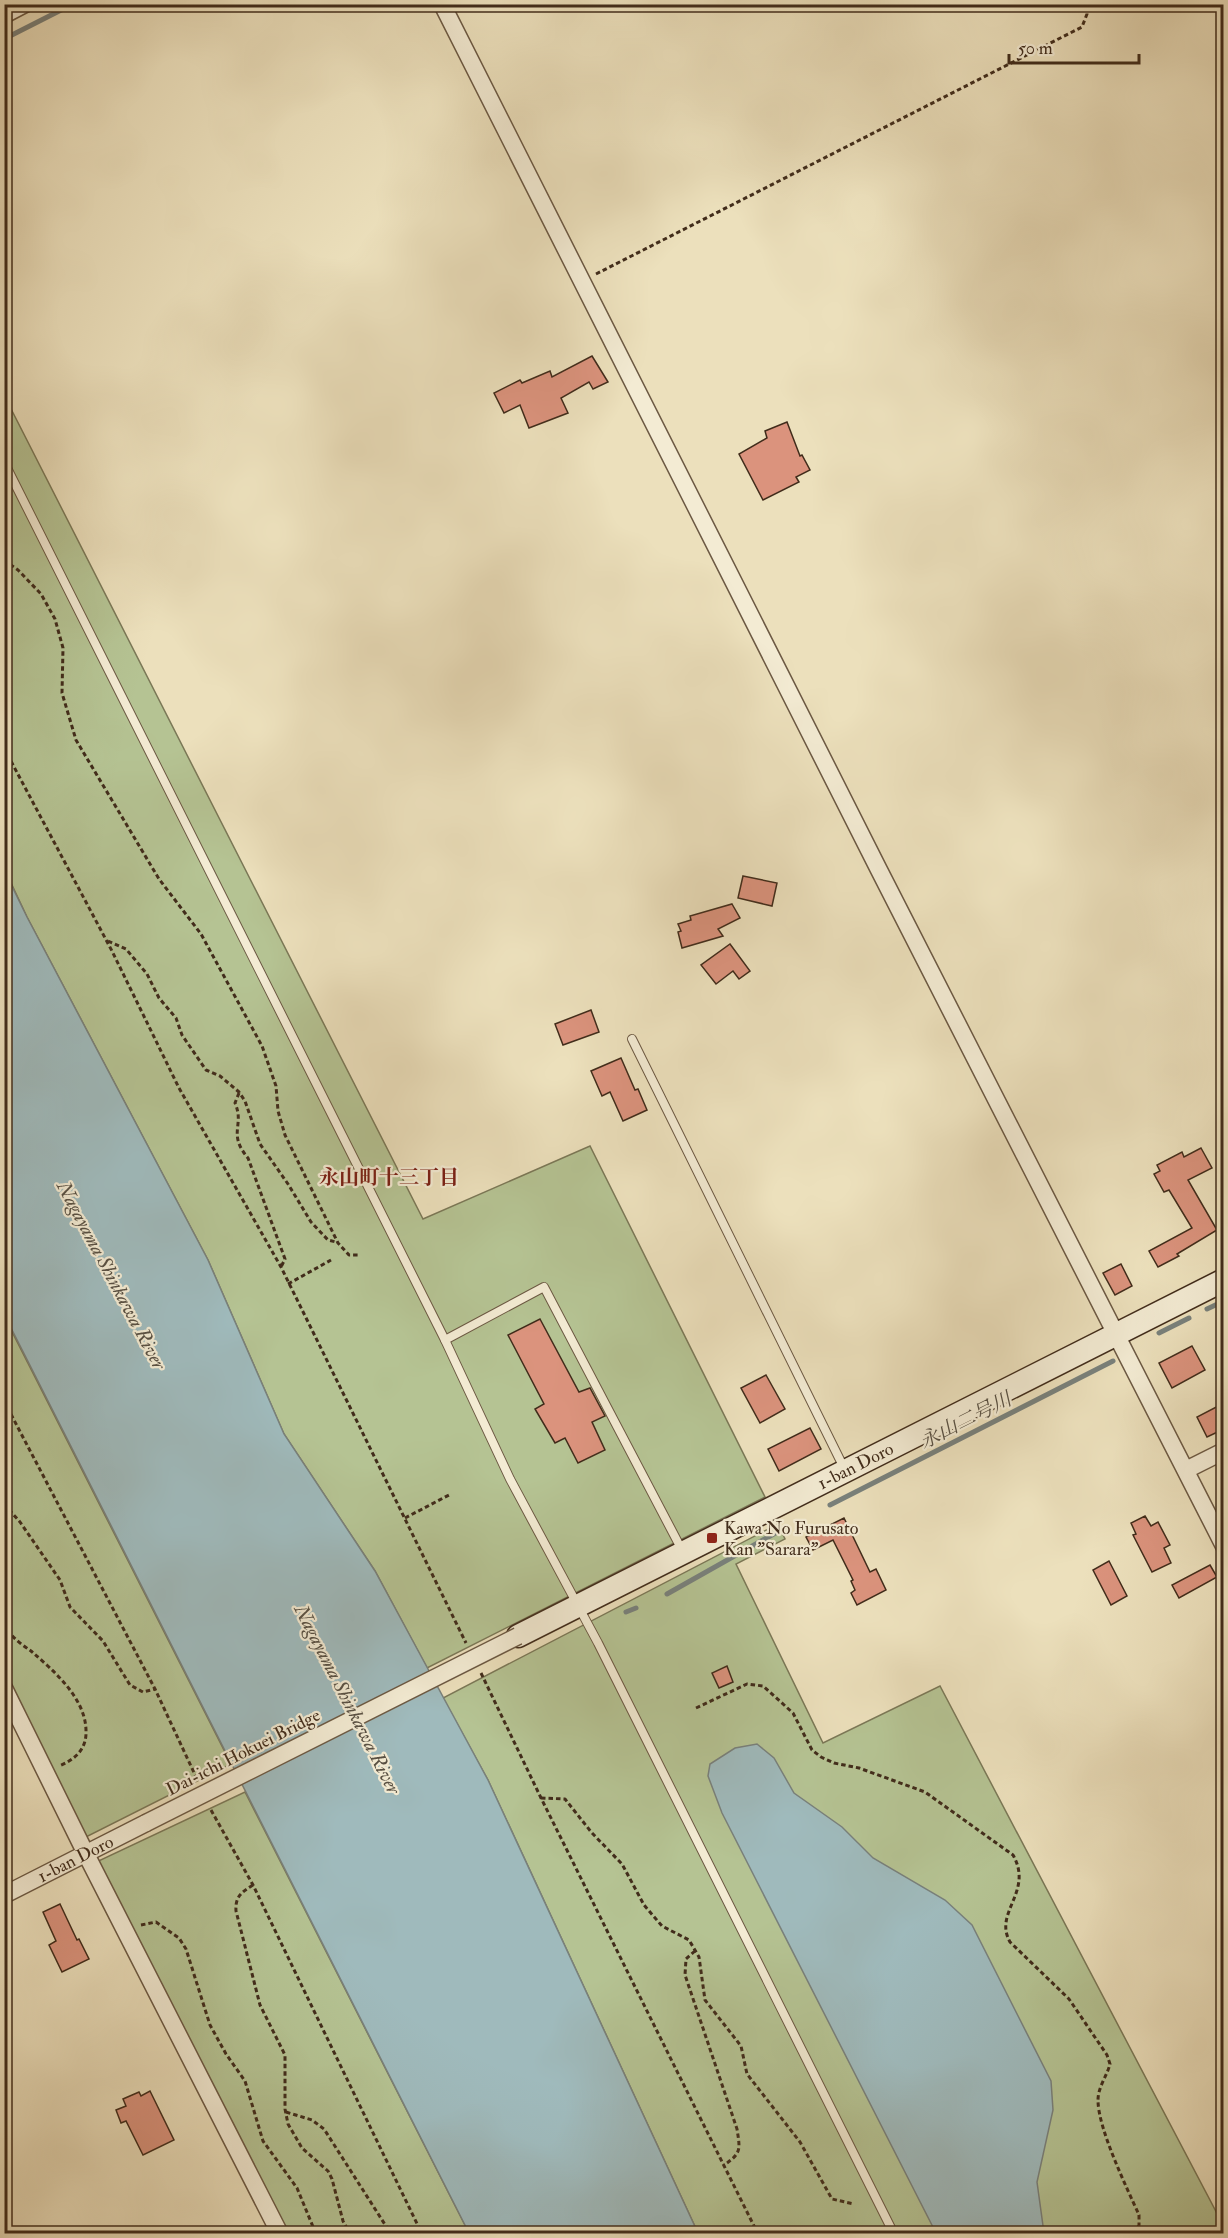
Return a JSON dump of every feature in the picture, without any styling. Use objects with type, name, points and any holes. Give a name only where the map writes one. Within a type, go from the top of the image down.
[{"type":"street","points":[[4,15],[26,4]]},
{"type":"street","points":[[442,4],[1224,1546]]},
{"type":"street","name":"1-ban Doro","points":[[519,1636],[1224,1280]]},
{"type":"street","points":[[1185,1470],[1224,1451]]},
{"type":"street","name":"Dai-ichi Hokuei Bridge","points":[[146,1823],[519,1636]]},
{"type":"street","points":[[4,1688],[280,2234]]},
{"type":"street","name":"1-ban Doro","points":[[4,1895],[146,1823]]},
{"type":"lane","points":[[4,462],[445,1340],[510,1479],[577,1606],[894,2234]]},
{"type":"lane","points":[[632,1039],[846,1471]]},
{"type":"lane","points":[[445,1340],[544,1287],[683,1552]]},
{"type":"path","points":[[581,282],[1082,27],[1087,4]]},
{"type":"path","points":[[4,560],[18,570],[41,594],[55,619],[63,648],[63,693],[76,740],[159,879],[201,934],[262,1046],[276,1086],[278,1111],[285,1135],[338,1243],[349,1255],[359,1256]]},
{"type":"path","points":[[4,748],[107,941],[179,1088],[281,1267],[467,1646]]},
{"type":"path","points":[[107,941],[126,949],[147,974],[159,998],[176,1018],[183,1035],[206,1070],[220,1076],[239,1092],[254,1124],[260,1144],[311,1222],[328,1240],[338,1243]]},
{"type":"path","points":[[239,1092],[235,1103],[239,1111],[236,1137],[240,1149],[248,1158],[285,1259],[281,1267]]},
{"type":"path","points":[[288,1284],[331,1260]]},
{"type":"path","points":[[4,1401],[155,1689],[200,1786]]},
{"type":"path","points":[[405,1518],[448,1495]]},
{"type":"path","points":[[4,1504],[20,1522],[60,1580],[70,1607],[103,1641],[130,1685],[143,1692],[155,1689]]},
{"type":"path","points":[[4,1615],[10,1633],[50,1668],[68,1688],[81,1708],[86,1722],[86,1736],[82,1749],[72,1761],[46,1771]]},
{"type":"path","points":[[477,1666],[758,2234]]},
{"type":"path","points":[[696,1708],[747,1684],[763,1686],[793,1713],[812,1750],[821,1757],[925,1792],[1013,1856],[1019,1865],[1020,1884],[1005,1923],[1005,1933],[1010,1942],[1069,1999],[1107,2055],[1110,2064],[1108,2074],[1100,2088],[1098,2099],[1109,2145],[1139,2215],[1139,2225],[1134,2234]]},
{"type":"path","points":[[541,1798],[565,1799],[592,1833],[622,1864],[644,1905],[662,1926],[689,1940],[699,1957],[705,2001],[741,2046],[747,2074],[800,2142],[832,2199],[854,2204]]},
{"type":"path","points":[[210,1808],[253,1885],[422,2234]]},
{"type":"path","points":[[253,1885],[239,1894],[236,1911],[260,2005],[285,2055],[288,2124],[302,2148],[328,2171],[343,2221],[350,2234]]},
{"type":"path","points":[[125,1930],[149,1922],[156,1923],[178,1938],[186,1949],[207,2018],[226,2054],[245,2081],[263,2141],[297,2188],[316,2234]]},
{"type":"path","points":[[695,1951],[686,1959],[685,1975],[737,2129],[740,2147],[736,2157],[724,2164]]},
{"type":"path","points":[[286,2112],[319,2124],[391,2234]]},
{"type":"green space","points":[[5,397],[423,1219],[590,1146],[765,1497],[427,1668],[375,1571],[284,1434],[208,1260],[27,917],[5,870]]},
{"type":"green space","points":[[4,1316],[231,1764],[80,1840],[5,1685]]},
{"type":"green space","points":[[778,1524],[785,1539],[736,1564],[823,1743],[940,1686],[1222,2223],[1202,2234],[698,2233],[488,1780],[443,1698]]},
{"type":"green space","points":[[245,1792],[469,2233],[280,2233],[92,1864]]},
{"type":"water","name":"Nagayama Shinkawa River","points":[[4,870],[208,1260],[284,1434],[375,1571],[488,1780],[698,2233],[469,2233],[5,1316]]},
{"type":"water","points":[[757,1744],[774,1758],[794,1793],[842,1827],[873,1858],[945,1900],[972,1925],[1051,2081],[1053,2110],[1037,2182],[1044,2233],[936,2233],[722,1813],[708,1776],[710,1764],[735,1748]]},
{"type":"building","points":[[592,356],[608,382],[593,389],[589,382],[561,398],[568,413],[529,428],[520,405],[504,413],[494,393],[520,380],[522,383],[550,371],[552,377]]},
{"type":"building","points":[[787,422],[800,456],[802,455],[810,470],[796,477],[799,482],[763,500],[739,454],[767,438],[765,431]]},
{"type":"building","points":[[743,876],[777,883],[772,906],[738,898]]},
{"type":"building","points":[[732,904],[740,918],[718,929],[723,936],[682,948],[678,932],[681,931],[678,924],[691,920],[690,916]]},
{"type":"building","points":[[730,944],[750,971],[739,979],[733,971],[716,984],[701,965]]},
{"type":"building","points":[[591,1010],[599,1032],[563,1045],[555,1024]]},
{"type":"building","points":[[621,1058],[647,1110],[623,1121],[610,1092],[602,1096],[591,1071]]},
{"type":"building","points":[[1201,1148],[1212,1168],[1188,1180],[1217,1230],[1177,1254],[1179,1256],[1158,1267],[1149,1251],[1192,1228],[1169,1190],[1164,1192],[1154,1174],[1160,1171],[1157,1165],[1182,1152],[1184,1157]]},
{"type":"building","points":[[1121,1264],[1132,1286],[1115,1295],[1103,1273]]},
{"type":"building","points":[[540,1319],[579,1392],[590,1388],[605,1416],[592,1422],[605,1450],[578,1463],[565,1438],[555,1443],[535,1409],[544,1404],[508,1335]]},
{"type":"building","points":[[1192,1346],[1205,1370],[1172,1388],[1159,1363]]},
{"type":"building","points":[[766,1375],[785,1409],[760,1423],[741,1388]]},
{"type":"building","points":[[1224,1403],[1224,1429],[1207,1437],[1197,1417]]},
{"type":"building","points":[[810,1428],[821,1449],[779,1471],[768,1449]]},
{"type":"building","points":[[1145,1516],[1151,1526],[1158,1522],[1170,1545],[1164,1548],[1171,1563],[1152,1572],[1133,1535],[1136,1534],[1131,1523]]},
{"type":"building","points":[[844,1518],[870,1572],[876,1569],[886,1590],[857,1605],[851,1593],[855,1590],[851,1581],[853,1580],[833,1540],[813,1550],[806,1537]]},
{"type":"building","points":[[1109,1561],[1127,1596],[1111,1605],[1093,1570]]},
{"type":"building","points":[[1210,1565],[1217,1577],[1179,1598],[1172,1585]]},
{"type":"building","points":[[727,1666],[733,1682],[719,1688],[712,1673]]},
{"type":"building","points":[[60,1904],[89,1959],[62,1972],[49,1945],[56,1941],[43,1912]]},
{"type":"building","points":[[150,2091],[174,2140],[143,2155],[126,2121],[121,2123],[116,2110],[126,2106],[123,2099],[139,2092],[141,2096]]},
{"type":"waterway","points":[[4,39],[73,4]]},
{"type":"waterway","name":"永山二号川","points":[[1207,1309],[1224,1301]]},
{"type":"waterway","name":"永山二号川","points":[[1159,1333],[1189,1318]]},
{"type":"waterway","name":"永山二号川","points":[[830,1505],[1113,1361]]},
{"type":"waterway","name":"永山二号川","points":[[667,1594],[786,1527]]},
{"type":"waterway","name":"永山二号川","points":[[626,1612],[636,1608]]},
{"type":"place","name":"Kawa No Furusato Kan \"Sarara\"","points":[[712,1538]]},
{"type":"district","name":"永山町十三丁目","points":[[389,1177]]}]
